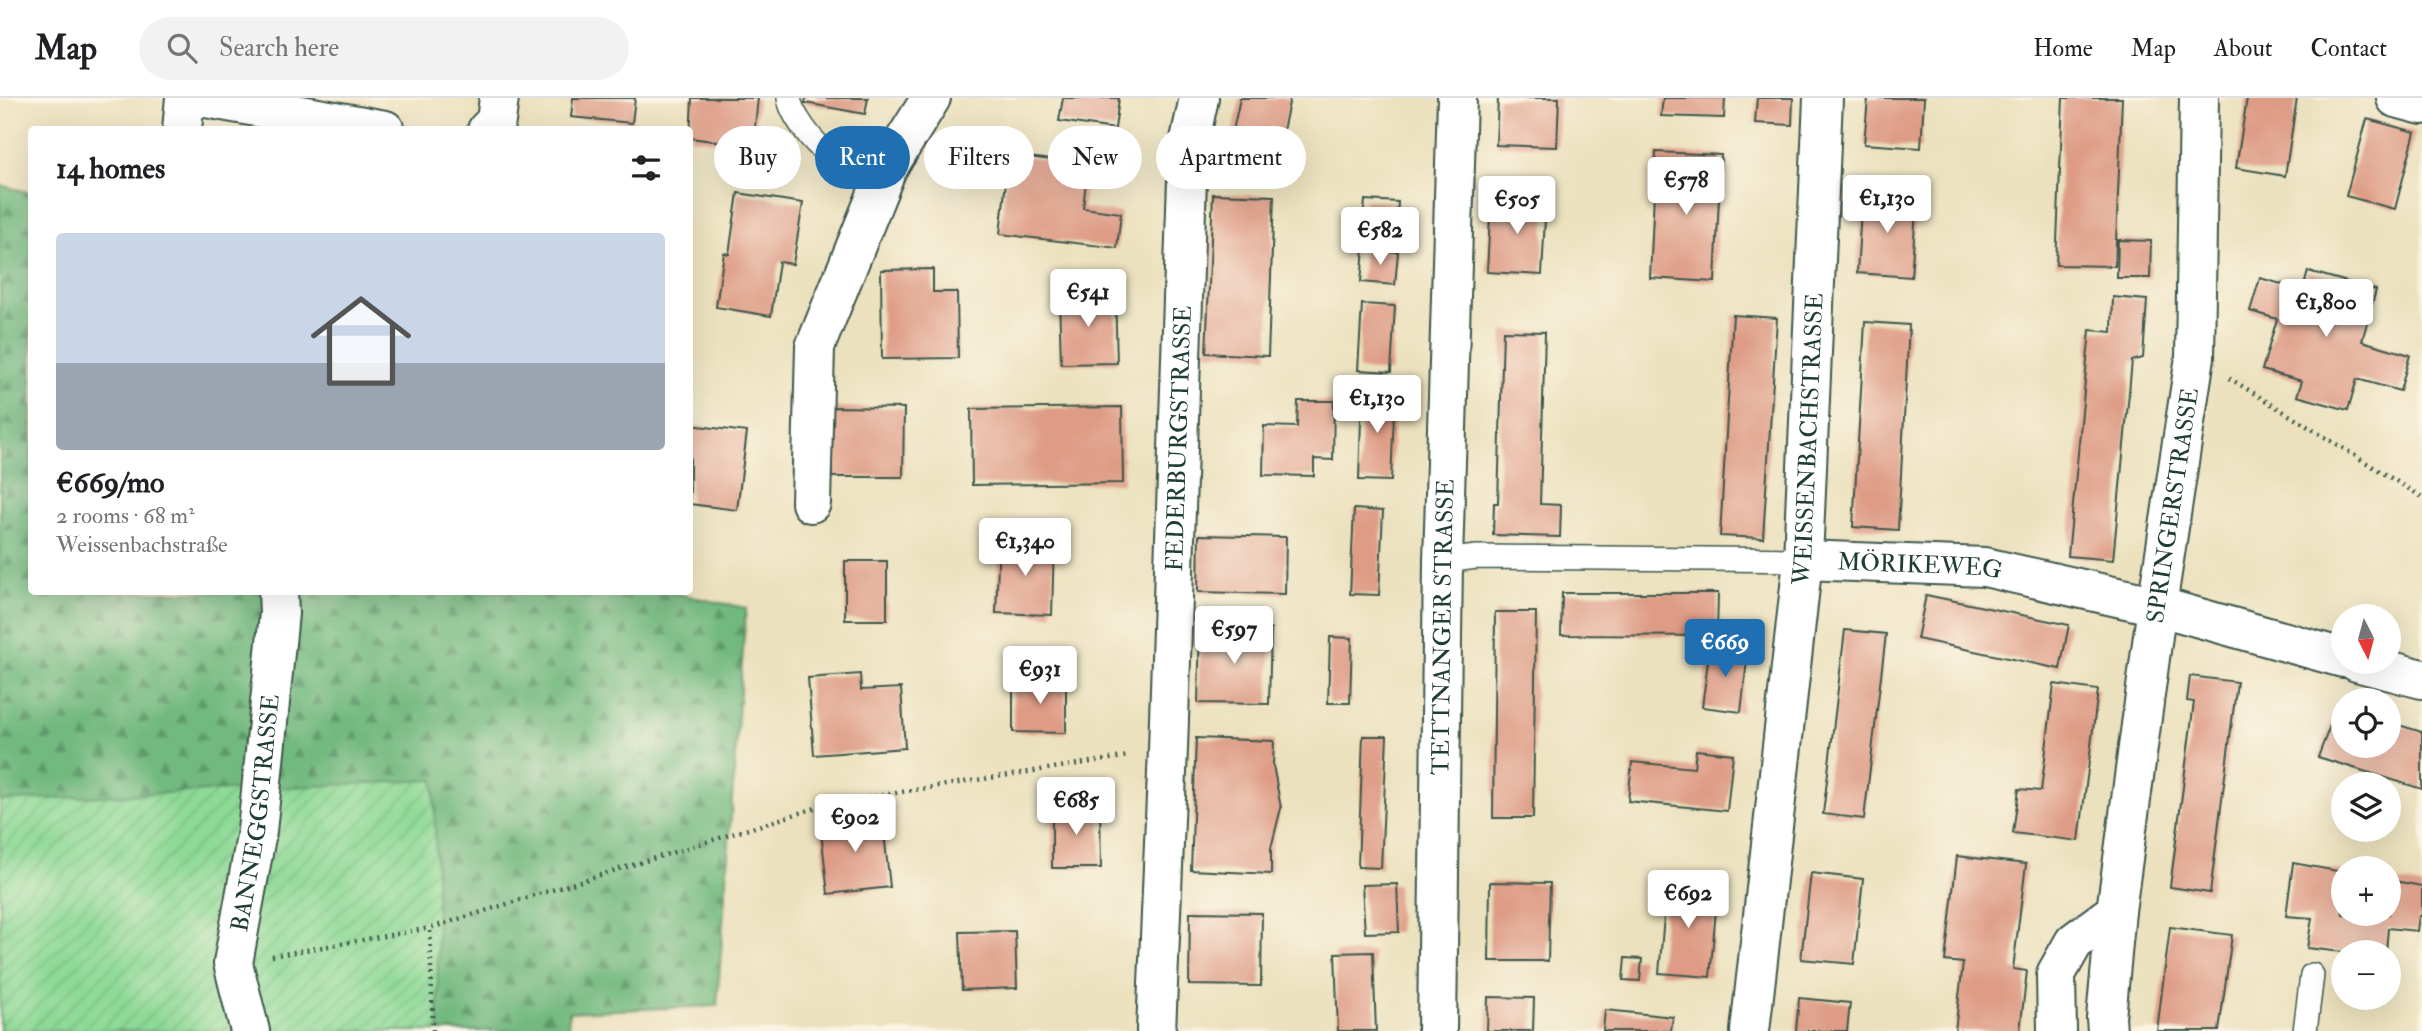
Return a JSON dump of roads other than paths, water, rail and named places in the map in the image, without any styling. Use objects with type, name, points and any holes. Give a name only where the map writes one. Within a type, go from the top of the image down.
[{"type":"street","points":[[182,126],[185,98]]},
{"type":"street","points":[[206,98],[363,126]]},
{"type":"street","points":[[491,126],[496,121],[499,98]]},
{"type":"street","points":[[910,132],[931,98]]},
{"type":"street","name":"FEDERBURGSTRASSE","points":[[1156,1031],[1188,149],[1199,98]]},
{"type":"street","name":"TETTNANGER STRASSE","points":[[1437,1031],[1443,561],[1457,98]]},
{"type":"street","name":"WEISSENBACHSTRASSE","points":[[1750,1031],[1803,560],[1823,98]]},
{"type":"street","name":"SPRINGERSTRASSE","points":[[2107,1031],[2116,911],[2157,606],[2196,357],[2199,98]]},
{"type":"street","points":[[2396,98],[2422,105]]},
{"type":"street","points":[[811,503],[815,347],[879,189]]},
{"type":"street","name":"MÖRIKEWEG","points":[[1803,560],[1985,567],[2157,606],[2331,655]]},
{"type":"street","name":"BANNEGGSTRASSE","points":[[250,1031],[233,963],[257,831],[279,613],[278,595]]},
{"type":"street","points":[[2401,674],[2422,679]]},
{"type":"street","points":[[2057,1031],[2056,974],[2074,942],[2116,911]]},
{"type":"lane","points":[[789,98],[790,106],[805,130],[815,140]]},
{"type":"lane","name":"MÖRIKEWEG","points":[[1443,561],[1477,557],[1803,560]]},
{"type":"lane","points":[[2305,1031],[2312,975]]}]
